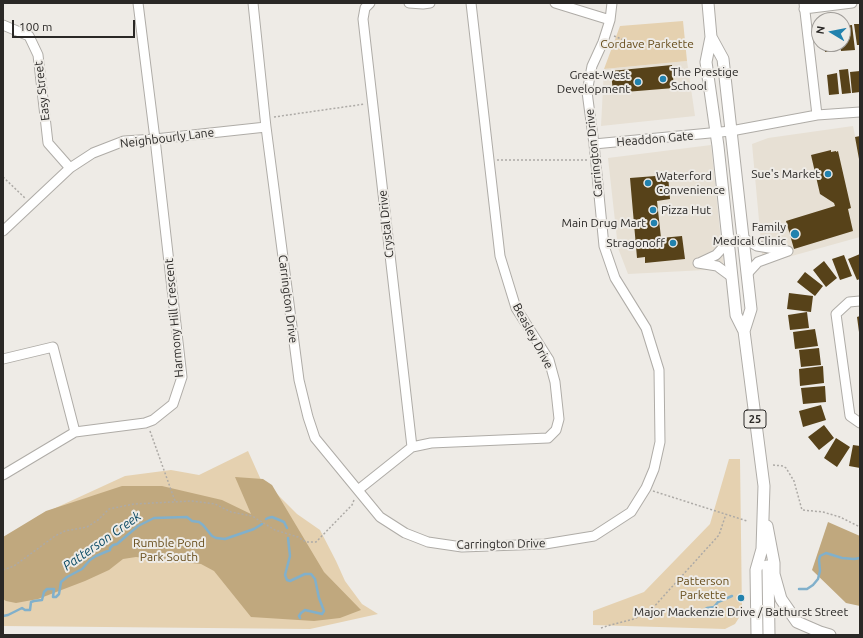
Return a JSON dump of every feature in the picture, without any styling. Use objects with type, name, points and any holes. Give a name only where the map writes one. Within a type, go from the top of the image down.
[{"type":"main road","name":"25","points":[[708,3],[711,37],[706,62],[718,146],[736,315],[744,331],[764,486],[762,549],[756,570],[757,635]]},
{"type":"main road","name":"25","points":[[711,37],[723,59],[751,309],[744,331]]},
{"type":"main road","points":[[763,508],[774,563],[774,574],[781,599],[797,622],[830,635]]},
{"type":"main road","name":"25","points":[[762,549],[768,569],[769,635]]},
{"type":"street","name":"Harmony Hill Crescent","points":[[3,475],[75,432],[147,423],[153,420],[173,404],[182,377],[138,3]]},
{"type":"street","name":"Carrington Drive","points":[[253,3],[266,122],[299,380],[314,438],[380,517],[405,533],[428,542],[462,547],[545,544],[594,536],[631,512],[646,488],[654,469],[660,442],[659,370],[646,328],[615,278],[604,246],[594,144],[587,92],[592,66],[603,42],[610,20],[612,3]]},
{"type":"street","name":"Crystal Drive","points":[[370,3],[365,8],[363,19],[412,447]]},
{"type":"street","points":[[409,3],[430,3]]},
{"type":"street","name":"Beasley Drive","points":[[358,490],[412,447],[431,443],[548,438],[556,430],[559,418],[555,382],[549,360],[516,308],[500,256],[471,3]]},
{"type":"street","points":[[555,3],[610,20]]},
{"type":"street","points":[[817,115],[804,6],[852,3]]},
{"type":"street","name":"Easy Street","points":[[3,24],[29,36],[38,54],[48,143],[70,168]]},
{"type":"street","name":"Headdon Gate","points":[[594,144],[716,133],[817,115],[860,112]]},
{"type":"street","name":"Neighbourly Lane","points":[[3,231],[70,168],[93,153],[124,141],[155,139],[266,122]]},
{"type":"street","points":[[743,238],[757,246],[788,251],[758,262],[747,274]]},
{"type":"street","points":[[728,242],[716,255],[698,263],[717,266],[732,277]]},
{"type":"street","points":[[860,301],[849,302],[836,314],[850,416],[860,423]]},
{"type":"street","points":[[3,359],[53,347],[75,432]]},
{"type":"path","points":[[606,33],[624,40]]},
{"type":"path","points":[[266,122],[373,103]]},
{"type":"path","points":[[490,160],[595,160]]},
{"type":"path","points":[[3,177],[31,204]]},
{"type":"path","points":[[147,423],[176,502]]},
{"type":"path","points":[[773,464],[786,468],[794,481],[802,510],[823,512],[840,517],[860,527]]},
{"type":"path","points":[[646,488],[747,521]]},
{"type":"path","points":[[3,570],[14,566],[55,536],[65,531],[87,527],[98,520],[109,509],[134,504],[191,501],[214,504],[231,512],[252,516],[275,530],[298,537],[306,542],[316,542],[352,505],[358,490]]},
{"type":"path","points":[[602,628],[634,619],[651,610],[719,535],[726,514]]},
{"type":"shaded area","points":[[687,61],[695,116],[601,126],[604,69]]},
{"type":"shaded area","points":[[853,126],[860,159],[860,237],[763,264],[752,144],[768,138]]},
{"type":"shaded area","points":[[711,145],[724,269],[628,274],[618,248],[608,158]]},
{"type":"green space","name":"Cordave Parkette","points":[[683,21],[687,61],[604,69],[620,26]]},
{"type":"green space","name":"Rumble Pond Park South","points":[[248,451],[261,480],[297,514],[320,530],[345,581],[362,604],[378,614],[310,629],[3,626],[3,540],[38,516],[125,476],[171,470],[199,475]]},
{"type":"green space","name":"Patterson Parkette","points":[[729,459],[740,459],[742,613],[735,624],[725,629],[593,625],[593,611],[644,592],[710,524]]},
{"type":"green space","name":"Rumble Pond Park South","points":[[235,477],[263,479],[272,485],[324,572],[361,610],[340,618],[314,621],[251,617],[214,571],[201,564],[136,557],[123,559],[109,570],[38,599],[16,603],[3,599],[3,537],[46,511],[122,486],[162,486],[222,500],[251,514]]},
{"type":"green space","points":[[828,522],[860,536],[860,606],[846,603],[812,570]]},
{"type":"building","points":[[854,24],[860,24],[860,45],[857,45]]},
{"type":"building","points":[[852,25],[855,50],[851,50]]},
{"type":"building","points":[[672,65],[674,88],[613,93],[611,71]]},
{"type":"building","points":[[848,69],[851,93],[842,94],[839,70]]},
{"type":"building","points":[[860,71],[860,92],[852,93],[850,72]]},
{"type":"building","points":[[837,73],[839,94],[829,95],[827,75]]},
{"type":"building","points":[[860,136],[860,159],[859,159],[855,137]]},
{"type":"building","points":[[831,150],[831,152],[838,151],[851,208],[848,209],[853,231],[794,249],[786,221],[835,206],[834,203],[820,194],[811,155]]},
{"type":"building","points":[[668,175],[670,199],[657,201],[661,238],[682,236],[685,259],[645,263],[645,257],[637,258],[630,178]]},
{"type":"building","points":[[860,254],[860,279],[857,280],[848,259]]},
{"type":"building","points":[[844,255],[852,276],[840,280],[832,259]]},
{"type":"building","points":[[824,261],[837,278],[826,287],[813,270]]},
{"type":"building","points":[[805,272],[823,286],[815,296],[797,282]]},
{"type":"building","points":[[789,293],[813,296],[811,312],[787,309]]},
{"type":"building","points":[[807,312],[809,328],[790,330],[788,315]]},
{"type":"building","points":[[860,316],[860,332],[859,332],[857,317]]},
{"type":"building","points":[[815,329],[818,346],[795,349],[793,332]]},
{"type":"building","points":[[819,348],[821,365],[801,367],[799,350]]},
{"type":"building","points":[[823,366],[824,383],[800,386],[799,369]]},
{"type":"building","points":[[825,386],[826,402],[803,404],[801,388]]},
{"type":"building","points":[[821,405],[826,420],[803,427],[799,411]]},
{"type":"building","points":[[824,425],[834,438],[819,450],[808,437]]},
{"type":"building","points":[[836,438],[850,447],[837,467],[824,458]]},
{"type":"building","points":[[853,445],[860,446],[860,468],[849,466]]},
{"type":"waterway","name":"Patterson Creek","points":[[3,616],[22,608],[25,610],[30,610],[31,602],[42,600],[44,592],[47,589],[54,589],[53,597],[56,597],[59,594],[61,582],[67,577],[82,569],[96,556],[110,550],[113,545],[117,544],[138,526],[154,518],[187,517],[192,521],[199,522],[203,525],[212,536],[225,539],[254,529],[262,524]]},
{"type":"waterway","name":"Patterson Creek","points":[[266,519],[272,517],[277,519],[284,522],[287,528]]},
{"type":"waterway","name":"Patterson Creek","points":[[288,538],[290,556],[285,575],[287,580],[290,581],[305,574],[311,574],[315,579],[319,598],[324,611],[322,614],[305,610],[299,616],[300,618]]},
{"type":"waterway","name":"Patterson Creek","points":[[799,589],[807,589],[818,579],[820,571],[820,556],[826,553],[842,558],[860,558]]},
{"type":"waterway","name":"Patterson Creek","points":[[698,613],[707,608],[714,607],[718,602],[732,596]]},
{"type":"place","name":"The Prestige School","points":[[663,79]]},
{"type":"place","name":"Great-West Development","points":[[638,82]]},
{"type":"place","name":"Sue's Market","points":[[828,174]]},
{"type":"place","name":"Waterford Convenience","points":[[648,183]]},
{"type":"place","name":"Pizza Hut","points":[[653,210]]},
{"type":"place","name":"Main Drug Mart","points":[[654,223]]},
{"type":"place","name":"Family Medical Clinic","points":[[795,234]]},
{"type":"place","name":"Stragonoff","points":[[673,243]]},
{"type":"place","name":"Major Mackenzie Drive / Bathurst Street","points":[[741,598]]}]
